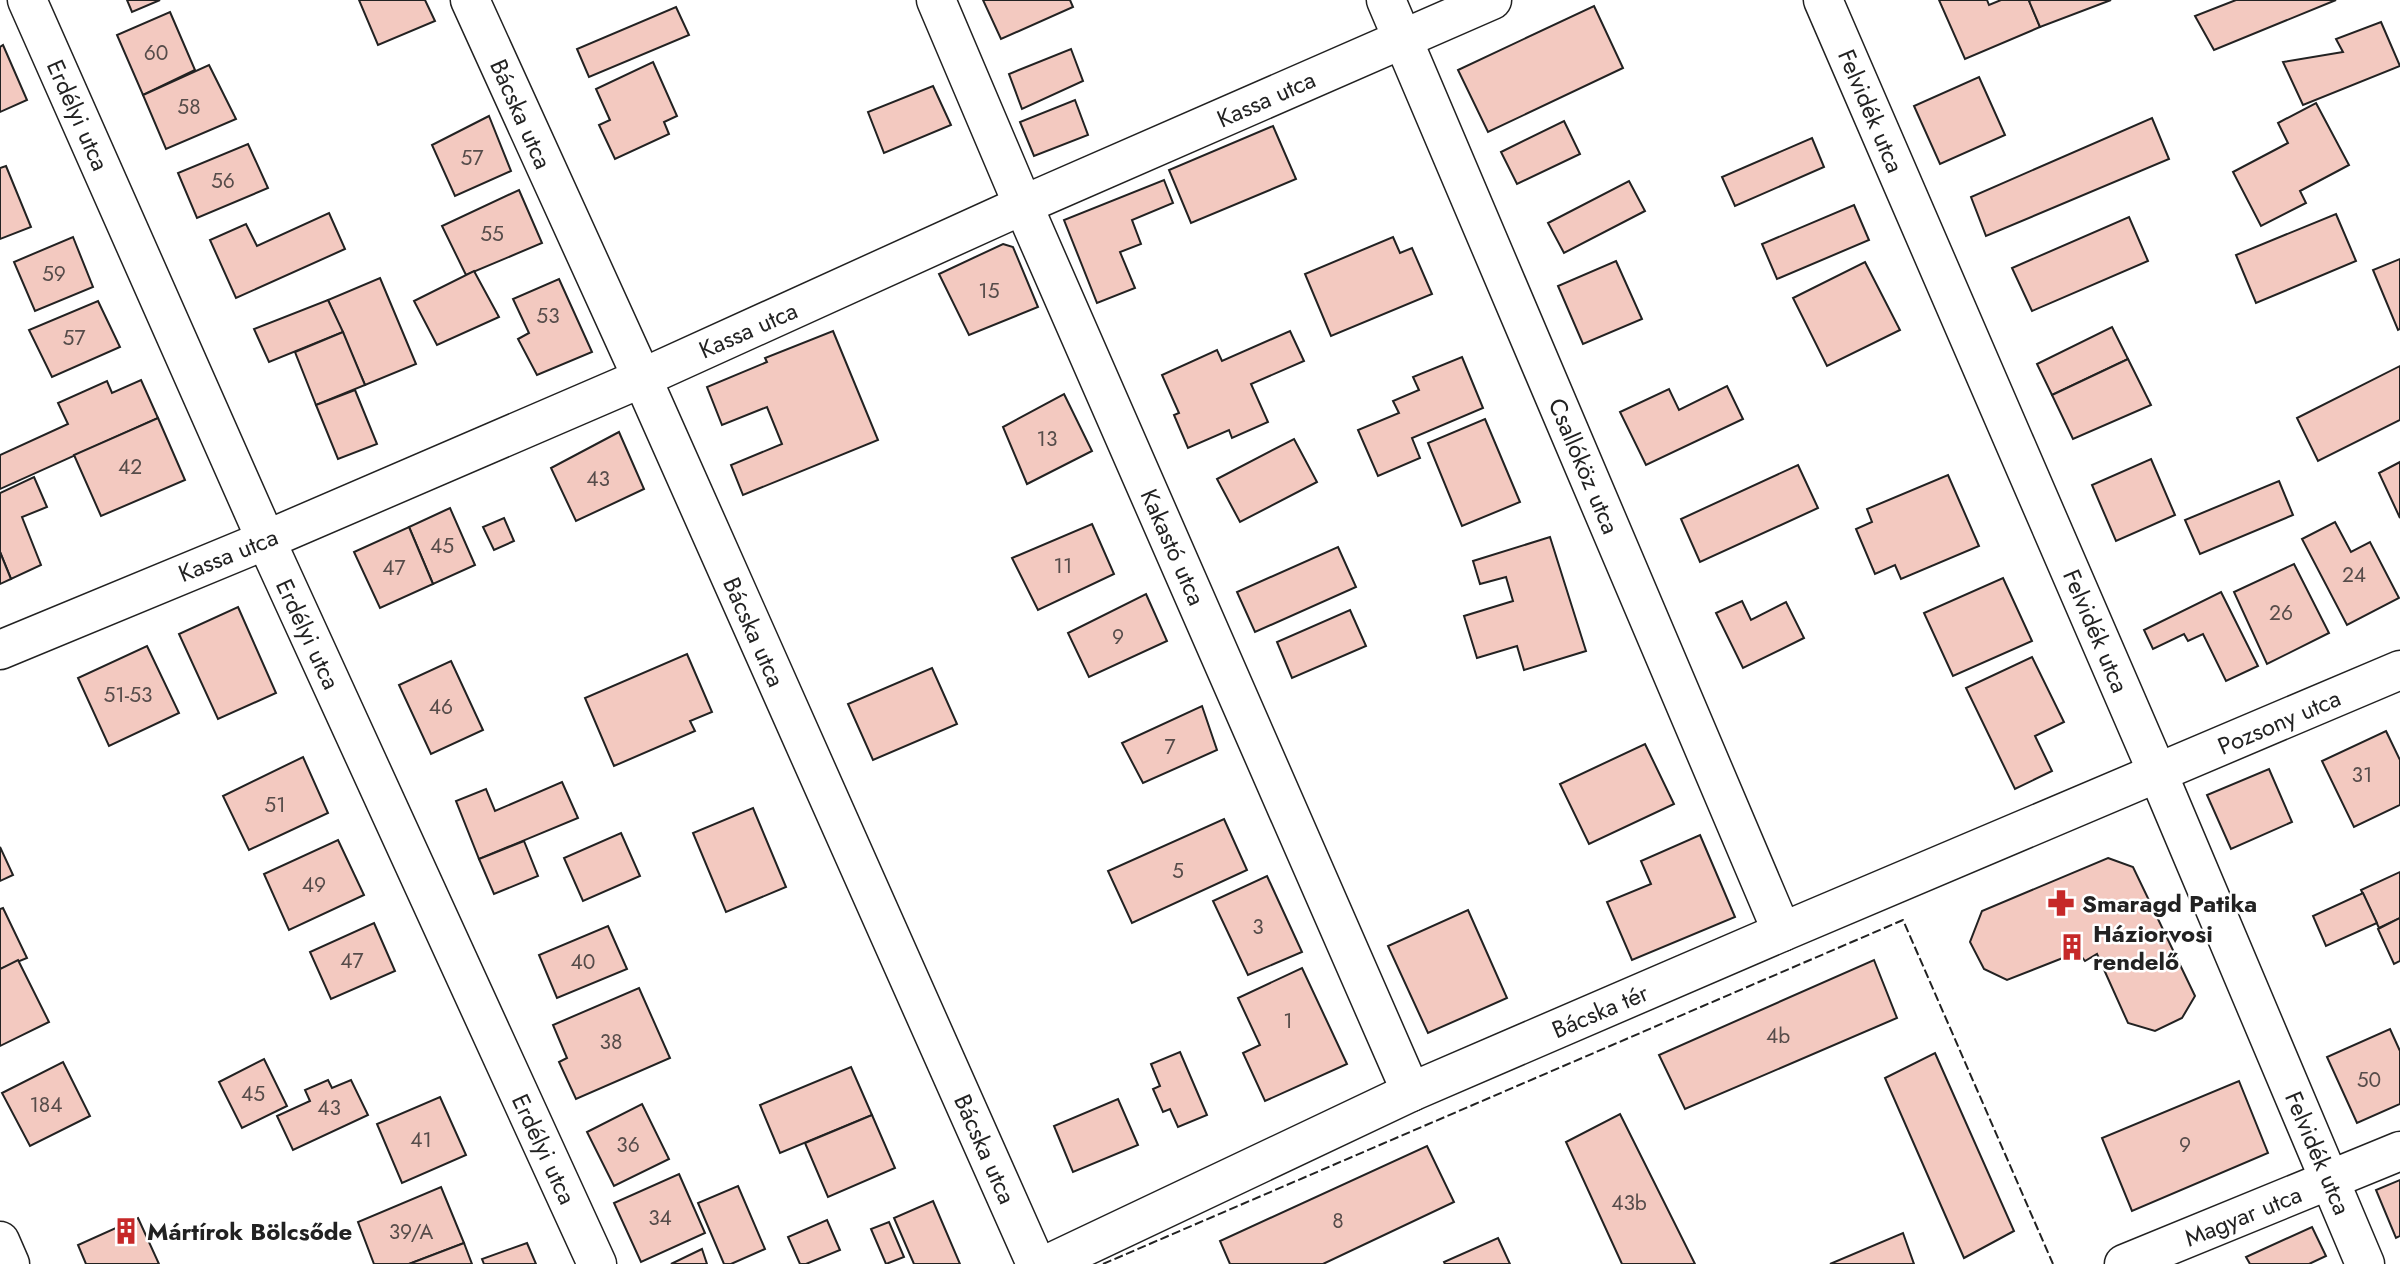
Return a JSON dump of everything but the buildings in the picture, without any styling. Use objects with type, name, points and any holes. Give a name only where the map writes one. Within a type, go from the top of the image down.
[{"type":"street","name":"Erdélyi utca","points":[[27,0],[266,540],[597,1264]]},
{"type":"street","name":"Bácska utca","points":[[470,0],[642,378],[1036,1264]]},
{"type":"street","name":"Kakastó utca","points":[[936,0],[1023,205],[1412,1092]]},
{"type":"street","name":"Csallóköz utca","points":[[1386,0],[1782,932]]},
{"type":"street","name":"Kassa utca","points":[[0,650],[266,540],[642,378],[1023,205],[1492,0]]},
{"type":"street","name":"Felvidék utca","points":[[1823,0],[2158,774],[2365,1264]]},
{"type":"street","name":"Pozsony utca","points":[[2158,774],[2400,670]]},
{"type":"street","name":"Bácska tér","points":[[1048,1264],[1412,1092],[2158,774]]},
{"type":"street","name":"Magyar utca","points":[[2124,1264],[2400,1151]]},
{"type":"street","points":[[0,1241],[10,1264]]},
{"type":"fence","points":[[1103,1264],[1903,920],[2053,1264]]},
{"type":"place","name":"Smaragd Patika","points":[[2061,903]]},
{"type":"place","name":"Háziorvosi rendelő","points":[[2072,947]]},
{"type":"place","name":"Mártírok Bölcsőde","points":[[126,1231]]}]
